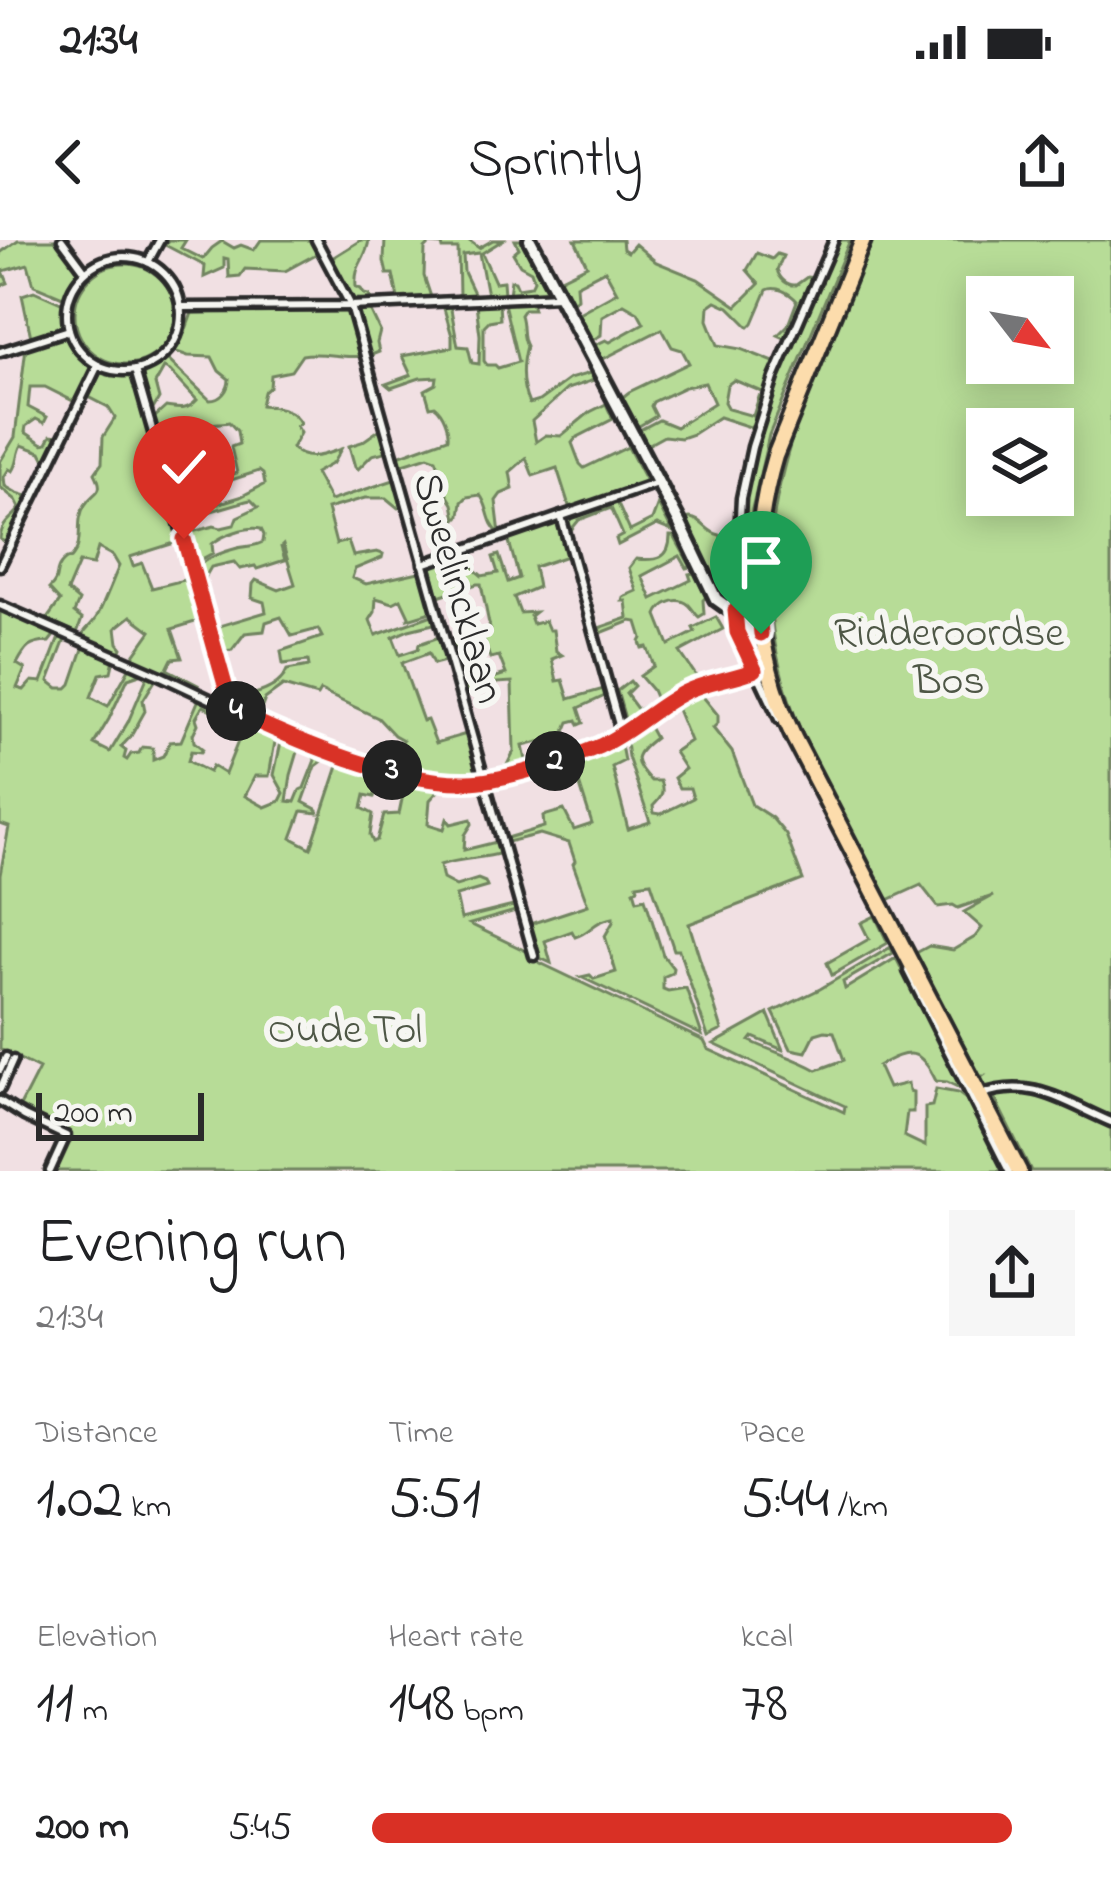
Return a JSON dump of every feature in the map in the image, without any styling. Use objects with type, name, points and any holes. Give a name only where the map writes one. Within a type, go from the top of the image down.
[{"type":"main road","points":[[530,240],[716,598],[735,617],[762,611]]},
{"type":"main road","points":[[862,240],[768,480],[759,528],[762,611],[775,692],[925,996],[940,1006],[978,1096],[1023,1171]]},
{"type":"street","points":[[62,240],[85,271]]},
{"type":"street","points":[[148,262],[160,240]]},
{"type":"street","name":"Sweelincklaan","points":[[316,240],[351,306],[534,956]]},
{"type":"street","points":[[834,240],[773,378],[752,447],[742,498],[735,617],[755,670],[925,996]]},
{"type":"street","points":[[122,256],[148,262],[170,280],[180,307],[174,341],[163,354],[135,370],[98,365],[85,356],[69,330],[68,302],[85,271],[109,259],[122,256]]},
{"type":"street","points":[[180,307],[351,306],[559,296]]},
{"type":"street","points":[[0,352],[69,330]]},
{"type":"street","points":[[0,566],[98,365]]},
{"type":"street","points":[[135,370],[232,710]]},
{"type":"street","points":[[423,564],[657,483]]},
{"type":"street","points":[[561,516],[622,734]]},
{"type":"street","points":[[0,605],[278,731],[365,763],[424,778],[485,780],[585,752],[686,692],[755,670]]},
{"type":"street","points":[[0,1089],[9,1058]]},
{"type":"street","points":[[1009,1171],[978,1096],[1007,1087],[1030,1088],[1111,1121]]},
{"type":"street","points":[[0,1101],[66,1136],[50,1171]]},
{"type":"green space","points":[[18,240],[58,240],[80,269],[65,298],[34,285],[28,264],[3,271],[8,283],[0,286],[0,253]]},
{"type":"green space","points":[[168,240],[186,240],[181,248],[203,259],[222,241],[254,250],[261,240],[313,240],[320,252],[285,271],[245,269],[240,276],[229,277],[228,259],[224,258],[224,268],[204,277],[205,266],[165,245]]},
{"type":"green space","points":[[369,240],[356,287],[371,299],[353,299],[332,258]]},
{"type":"green space","points":[[385,240],[468,240],[479,248],[503,240],[482,253],[495,282],[503,281],[504,294],[487,295],[479,253],[463,255],[464,272],[475,295],[459,296],[458,249],[430,244],[425,249],[424,276],[431,297],[398,298],[393,274],[387,274],[384,261]]},
{"type":"green space","points":[[515,240],[521,240],[549,292],[509,294],[511,280],[518,288],[531,286],[534,280],[513,253],[519,248]]},
{"type":"green space","points":[[575,240],[622,240],[628,252],[635,244],[656,262],[698,279],[737,306],[759,284],[747,270],[757,253],[772,259],[783,256],[777,270],[790,284],[814,278],[789,340],[778,335],[788,325],[797,301],[783,291],[767,290],[749,327],[729,307],[716,301],[709,306],[708,320],[718,345],[779,364],[767,394],[734,380],[727,385],[724,402],[728,409],[753,416],[759,397],[765,399],[756,429],[719,417],[693,434],[664,436],[644,447],[636,432],[659,420],[676,427],[714,403],[705,383],[685,387],[653,402],[656,416],[634,429],[619,400],[689,363],[662,329],[599,361],[591,347],[644,323],[638,312],[624,304],[602,316],[601,335],[589,342],[575,315],[617,292],[605,270],[576,285],[577,298],[570,306],[557,280],[587,265]]},
{"type":"green space","points":[[837,240],[850,240],[769,435],[752,509],[747,582],[740,547],[752,458],[785,362]]},
{"type":"green space","name":"Ridderoordse Bos","points":[[869,240],[1111,240],[1111,1171],[1031,1171],[916,953],[929,946],[953,950],[975,937],[982,928],[964,912],[993,896],[958,908],[938,907],[921,885],[888,900],[825,784],[794,713],[776,648],[769,587],[772,528],[783,470],[821,357]]},
{"type":"green space","points":[[125,264],[144,268],[160,279],[171,295],[175,314],[171,333],[160,349],[144,360],[125,364],[106,360],[90,349],[79,333],[75,314],[79,295],[90,279],[106,268]]},
{"type":"green space","points":[[34,291],[63,304],[64,326],[31,337],[22,295]]},
{"type":"green space","points":[[531,302],[533,309],[524,309],[520,315],[526,346],[523,383],[529,404],[569,379],[590,373],[594,380],[567,389],[532,421],[536,442],[546,435],[561,436],[606,404],[613,419],[572,443],[580,464],[584,468],[628,447],[647,483],[570,509],[557,468],[533,476],[526,458],[510,472],[513,489],[496,501],[500,534],[480,495],[462,502],[456,519],[438,480],[436,459],[428,456],[400,465],[398,456],[448,438],[443,416],[435,406],[430,407],[425,390],[436,384],[437,377],[391,388],[386,384],[411,375],[402,356],[452,347],[443,305],[450,304],[458,346],[468,347],[472,363],[479,364],[476,304],[499,303],[500,319],[484,326],[484,361],[498,368],[518,362],[504,303]]},
{"type":"green space","points":[[347,309],[361,356],[302,355],[291,371],[271,375],[261,405],[284,409],[297,418],[300,433],[292,448],[297,453],[315,456],[341,449],[333,463],[315,473],[330,501],[397,479],[405,507],[398,508],[386,498],[365,498],[327,509],[336,544],[348,541],[353,556],[383,554],[355,569],[352,578],[366,584],[423,571],[434,611],[408,619],[401,599],[393,603],[376,598],[370,620],[376,635],[435,614],[438,623],[393,637],[400,655],[442,636],[449,660],[434,664],[429,653],[402,663],[436,743],[470,733],[480,775],[437,777],[396,767],[403,740],[378,718],[320,691],[317,696],[283,686],[265,699],[258,718],[240,708],[237,698],[273,686],[287,670],[309,666],[308,661],[283,664],[281,651],[322,637],[318,629],[292,636],[281,617],[266,622],[264,631],[245,633],[232,650],[223,651],[216,627],[266,612],[264,602],[252,598],[256,580],[279,590],[295,584],[283,545],[285,560],[257,569],[240,569],[234,562],[211,567],[203,581],[198,565],[259,544],[264,535],[255,528],[228,535],[212,544],[213,553],[196,562],[188,533],[234,525],[237,517],[258,507],[251,500],[191,517],[192,523],[186,526],[183,514],[240,497],[265,484],[263,474],[259,471],[188,494],[179,503],[176,490],[237,473],[231,447],[239,444],[237,431],[229,422],[191,427],[180,434],[188,460],[168,465],[154,418],[166,407],[183,408],[197,400],[164,368],[155,384],[159,399],[152,411],[144,374],[167,359],[210,400],[228,387],[229,379],[212,357],[174,351],[192,313]]},
{"type":"green space","points":[[370,310],[380,331],[379,352],[369,356],[357,312]]},
{"type":"green space","points":[[66,333],[92,368],[75,402],[45,387],[30,387],[28,407],[47,417],[44,423],[36,419],[25,432],[43,444],[51,435],[59,436],[46,462],[41,452],[22,445],[15,468],[4,477],[5,486],[30,497],[7,544],[0,539],[1,533],[20,508],[0,487],[0,462],[15,437],[26,347]]},
{"type":"green space","points":[[101,372],[134,380],[181,541],[130,557],[133,566],[142,563],[152,588],[192,578],[205,619],[172,629],[182,658],[172,659],[167,669],[198,685],[196,688],[132,658],[151,631],[131,616],[116,628],[120,653],[82,635],[99,614],[119,566],[113,556],[98,548],[93,565],[79,563],[67,591],[79,601],[74,613],[82,619],[77,633],[47,619],[60,601],[49,589],[61,564],[78,546],[82,511],[99,488],[95,473],[102,463],[103,437],[115,418],[108,407],[89,397]]},
{"type":"green space","points":[[382,428],[389,451],[372,455],[358,469],[349,446]]},
{"type":"green space","points":[[616,500],[630,531],[652,520],[658,504],[672,531],[657,525],[618,545],[616,539],[623,535],[611,508],[579,520],[571,530],[568,517]]},
{"type":"green space","points":[[690,518],[720,535],[735,568],[731,599],[718,588],[682,520]]},
{"type":"green space","points":[[560,520],[570,555],[534,567],[538,587],[514,597],[520,613],[535,612],[530,616],[533,624],[545,621],[553,630],[556,651],[562,655],[552,659],[557,681],[563,680],[569,699],[607,688],[609,694],[579,708],[584,723],[569,722],[559,737],[523,746],[527,765],[504,771],[514,751],[512,682],[466,694],[464,687],[506,674],[499,656],[490,658],[484,641],[454,650],[452,644],[490,629],[481,584],[438,596],[431,566],[473,551],[475,570],[482,576],[498,573],[493,557],[499,555],[508,582],[519,578],[508,538]]},
{"type":"green space","points":[[670,536],[691,567],[680,556],[642,576],[652,599],[691,580],[689,574],[694,573],[706,597],[704,614],[699,617],[680,601],[659,611],[669,645],[716,617],[723,629],[680,652],[697,677],[707,683],[660,709],[640,676],[654,666],[647,647],[642,648],[637,622],[601,633],[599,628],[628,618],[623,597],[637,591],[629,568],[636,559],[664,554]]},
{"type":"green space","name":"Oude Tol","points":[[0,607],[56,633],[49,642],[32,645],[23,654],[17,664],[25,669],[17,688],[42,682],[60,635],[66,637],[49,681],[58,688],[71,684],[84,646],[114,659],[111,672],[100,674],[91,697],[108,706],[130,667],[143,673],[128,678],[94,744],[110,752],[148,675],[156,679],[143,700],[145,711],[121,747],[127,760],[142,747],[153,748],[153,760],[163,756],[170,742],[181,741],[199,699],[228,713],[225,717],[203,706],[196,718],[194,742],[203,749],[191,751],[188,761],[209,772],[212,766],[225,774],[239,739],[227,732],[233,716],[276,736],[269,776],[255,776],[245,796],[265,807],[280,801],[284,793],[274,775],[282,737],[300,745],[287,801],[295,802],[304,788],[315,760],[312,750],[329,756],[316,766],[303,802],[318,813],[302,811],[292,838],[311,848],[340,760],[383,774],[374,797],[365,795],[362,808],[373,814],[373,842],[384,815],[399,814],[406,780],[442,787],[430,800],[428,824],[444,829],[447,819],[451,824],[471,819],[464,850],[500,841],[503,853],[440,865],[443,879],[456,886],[478,879],[487,887],[456,896],[461,919],[517,905],[519,910],[470,924],[704,1041],[708,1049],[844,1112],[845,1106],[714,1044],[768,1014],[783,1050],[753,1037],[750,1041],[817,1070],[844,1060],[834,1032],[815,1034],[806,1052],[791,1049],[773,1012],[891,947],[893,953],[843,982],[845,989],[896,958],[962,1089],[936,1081],[925,1062],[913,1054],[878,1066],[888,1088],[908,1083],[913,1092],[913,1112],[907,1112],[904,1136],[925,1146],[925,1107],[932,1106],[936,1089],[958,1093],[966,1099],[1004,1171],[53,1171],[70,1134],[20,1106],[39,1069],[0,1049],[0,875],[9,827],[0,824]]},
{"type":"green space","points":[[745,616],[754,618],[784,722],[741,633]]},
{"type":"green space","points":[[630,681],[634,686],[626,694],[638,710],[649,704],[656,712],[628,729],[617,691]]},
{"type":"green space","points":[[700,693],[718,715],[713,728],[732,752],[752,805],[786,835],[803,880],[689,924],[722,1030],[708,1037],[651,882],[637,884],[634,890],[637,900],[645,898],[663,955],[673,968],[663,977],[663,989],[686,988],[702,1035],[581,977],[594,979],[616,972],[605,936],[613,918],[575,937],[572,931],[545,941],[551,963],[540,958],[530,924],[588,905],[569,843],[540,834],[508,842],[507,838],[544,827],[543,816],[564,810],[574,830],[592,824],[579,783],[567,764],[621,745],[624,761],[612,767],[628,829],[650,822],[626,743],[649,727],[655,738],[637,758],[651,781],[660,781],[654,813],[693,798],[690,788],[679,788],[674,778],[685,769],[674,752],[690,741],[676,707]]},
{"type":"green space","points":[[875,916],[888,943],[832,975],[827,963],[869,939],[861,923]]},
{"type":"route","points":[[184,539],[232,710],[365,763],[424,778],[485,780],[604,744],[686,692],[755,670],[734,624],[735,610],[759,611],[761,634]]}]
